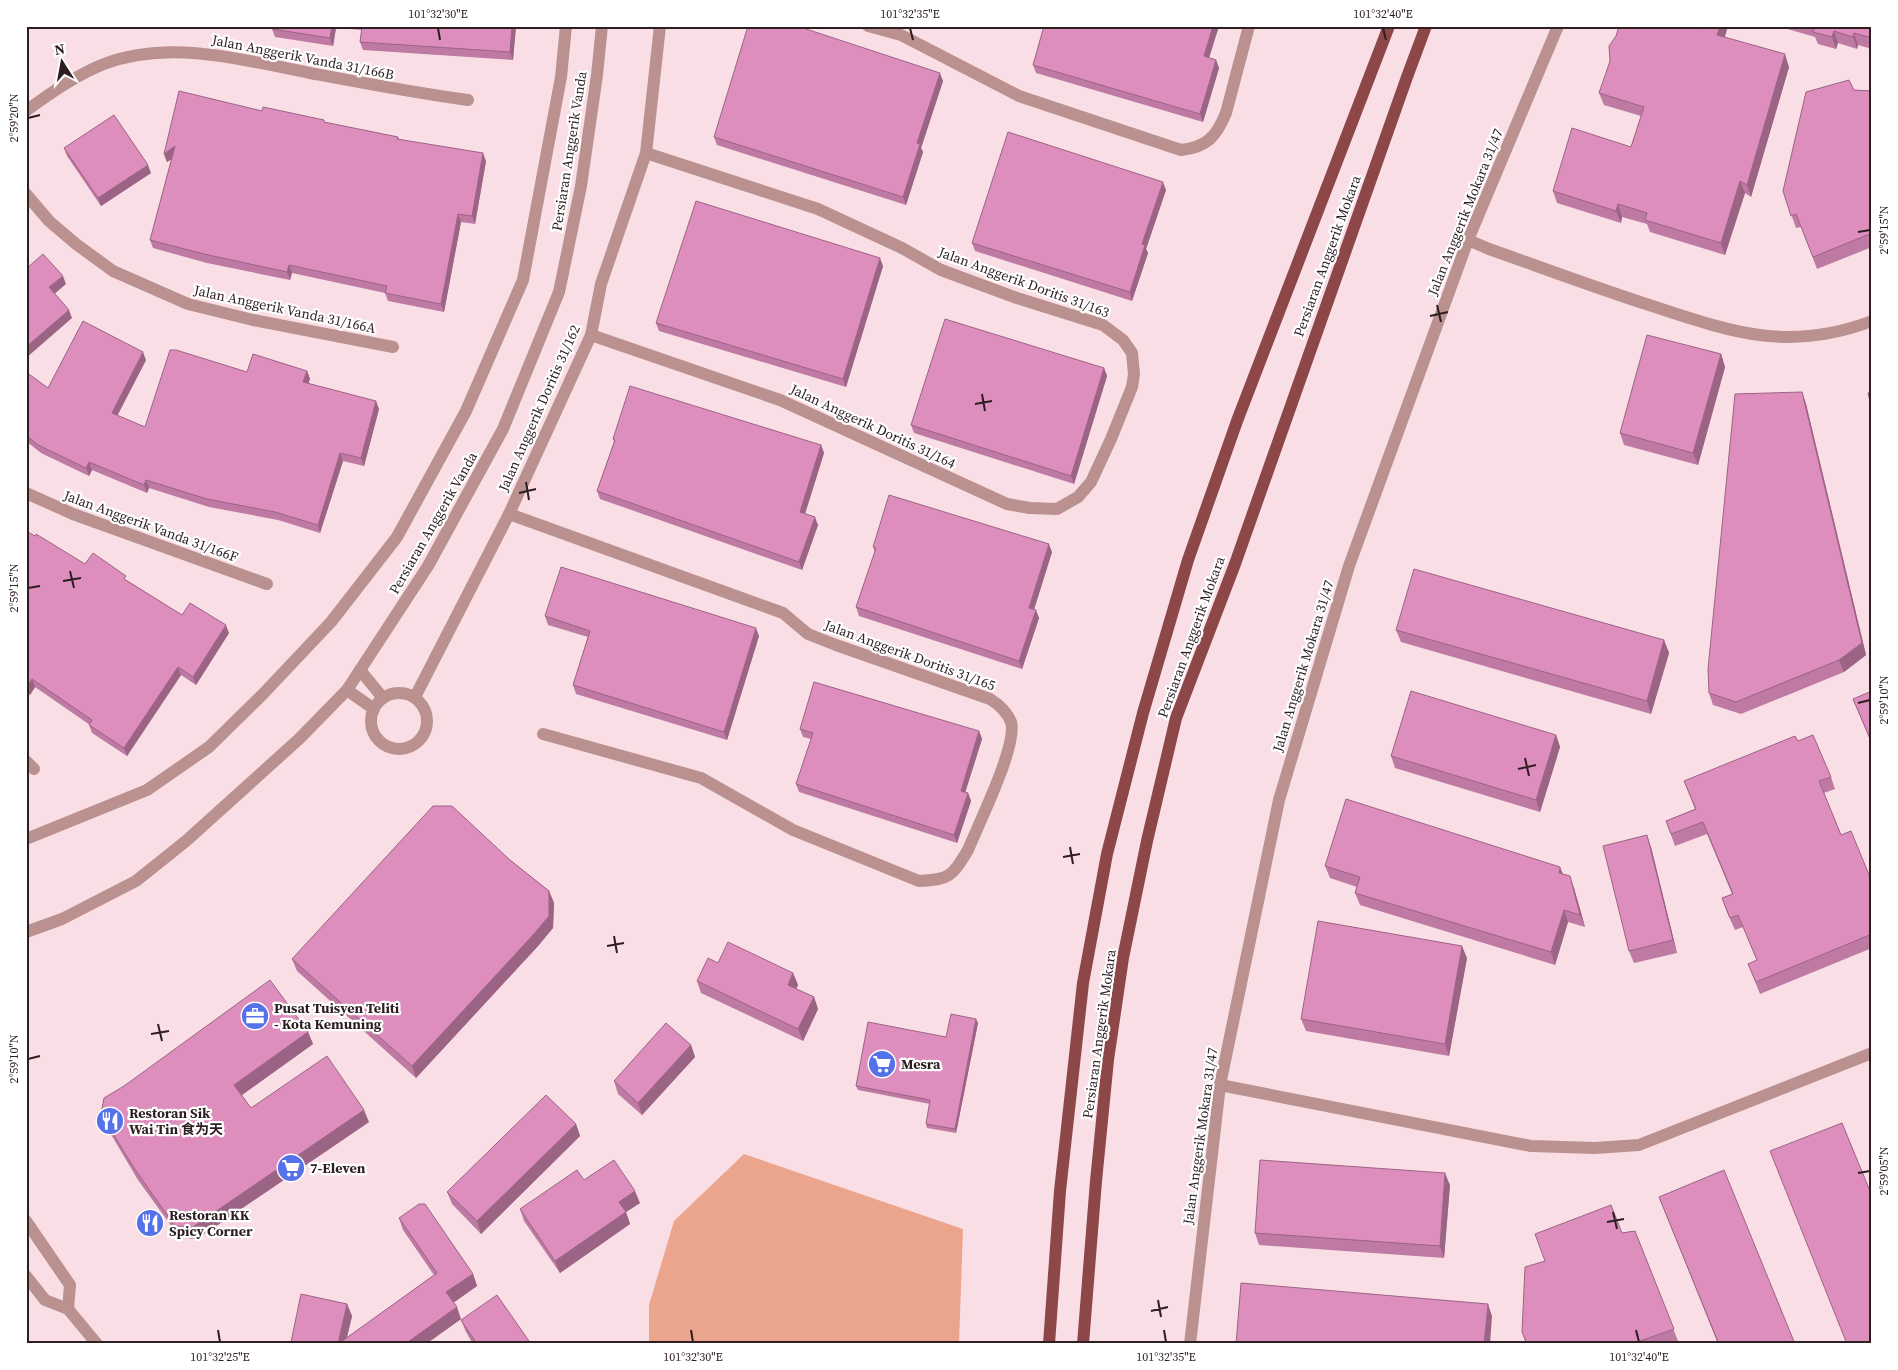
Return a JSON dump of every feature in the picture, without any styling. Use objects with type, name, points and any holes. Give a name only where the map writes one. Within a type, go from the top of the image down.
[{"type":"main road","name":"Persiaran Anggerik Mokara","points":[[1050,1344],[1060,1191],[1083,983],[1107,854],[1144,713],[1188,560],[1237,421],[1389,26]]},
{"type":"main road","name":"Persiaran Anggerik Mokara","points":[[1083,1344],[1108,1060],[1123,958],[1147,841],[1176,718],[1235,564],[1403,86],[1426,26]]},
{"type":"street","name":"Persiaran Anggerik Vanda","points":[[26,839],[147,790],[209,747],[263,694],[331,622],[397,537],[466,411],[523,280],[561,77],[566,26]]},
{"type":"street","name":"Persiaran Anggerik Vanda","points":[[26,932],[62,919],[136,881],[186,841],[299,739],[347,690],[428,566],[504,429],[559,292],[581,186],[598,76],[602,26]]},
{"type":"street","name":"Jalan Anggerik Doritis 31/162","points":[[415,697],[509,514],[591,335],[601,284],[646,153],[660,26]]},
{"type":"street","points":[[868,26],[901,35],[1019,96],[1181,150],[1203,145],[1216,134],[1226,114],[1249,26]]},
{"type":"street","name":"Jalan Anggerik Mokara 31/47","points":[[1190,1344],[1220,1085],[1279,800],[1340,593],[1468,240],[1558,26]]},
{"type":"street","name":"Jalan Anggerik Vanda 31/166B","points":[[26,111],[68,82],[105,64],[145,54],[187,51],[232,57],[416,93],[468,100]]},
{"type":"street","name":"Jalan Anggerik Doritis 31/163","points":[[646,153],[818,209],[902,248],[941,270],[1017,298],[1103,325],[1123,340],[1132,354],[1134,374],[1132,387],[1111,439]]},
{"type":"street","name":"Jalan Anggerik Vanda 31/166A","points":[[26,194],[49,221],[76,244],[114,271],[188,304],[253,320],[393,347]]},
{"type":"street","points":[[1468,240],[1613,293],[1715,327],[1748,335],[1804,338],[1851,329],[1872,322]]},
{"type":"street","name":"Jalan Anggerik Doritis 31/164","points":[[591,335],[780,400],[1007,504],[1022,507],[1057,509],[1078,497],[1091,482],[1111,439]]},
{"type":"street","name":"Jalan Anggerik Vanda 31/166F","points":[[26,493],[73,514],[267,584]]},
{"type":"street","name":"Jalan Anggerik Doritis 31/165","points":[[509,514],[783,613],[808,634],[990,699],[1000,706],[1011,722],[1011,738],[1003,765],[968,850],[960,864],[953,873],[940,880],[919,881],[793,830],[701,778],[543,734]]},
{"type":"street","points":[[360,670],[383,698]]},
{"type":"street","points":[[347,690],[374,708]]},
{"type":"street","points":[[399,693],[407,694],[415,697],[425,708],[428,723],[423,737],[412,746],[405,749],[391,748],[379,741],[371,725],[374,708],[383,698],[399,693]]},
{"type":"street","points":[[1220,1085],[1531,1146],[1595,1148],[1639,1145],[1872,1053]]},
{"type":"street","points":[[26,1221],[70,1285],[68,1309]]},
{"type":"street","points":[[26,1276],[45,1300],[68,1309],[97,1344]]},
{"type":"shaded area","points":[[744,1154],[963,1229],[959,1344],[649,1344],[649,1305],[674,1221]]},
{"type":"building","points":[[273,26],[332,26],[330,38],[272,29]]},
{"type":"building","points":[[362,26],[512,26],[510,52],[360,42]]},
{"type":"building","points":[[748,26],[797,26],[940,73],[917,143],[920,144],[903,197],[714,137]]},
{"type":"building","points":[[1044,26],[1213,26],[1204,56],[1216,60],[1200,114],[1033,65]]},
{"type":"building","points":[[1619,26],[1688,26],[1698,29],[1699,26],[1720,26],[1717,35],[1785,54],[1747,185],[1740,181],[1721,243],[1645,220],[1647,213],[1618,204],[1616,211],[1553,191],[1572,128],[1631,147],[1644,107],[1599,93],[1610,61],[1609,46],[1616,36]]},
{"type":"building","points":[[1815,26],[1872,26],[1872,38],[1854,33],[1853,37],[1834,31],[1832,37],[1813,32]]},
{"type":"building","points":[[1849,80],[1854,90],[1872,91],[1872,233],[1813,257],[1796,214],[1791,216],[1783,191],[1806,92]]},
{"type":"building","points":[[179,91],[262,111],[263,107],[324,120],[324,122],[398,137],[397,139],[483,153],[472,216],[458,214],[441,304],[385,293],[387,286],[289,265],[287,272],[150,240],[175,146],[164,154]]},
{"type":"building","points":[[114,115],[148,165],[98,198],[64,148]]},
{"type":"building","points":[[1008,132],[1163,182],[1142,244],[1145,245],[1130,292],[972,243]]},
{"type":"building","points":[[696,201],[880,258],[843,379],[656,323]]},
{"type":"building","points":[[43,254],[63,276],[49,287],[69,310],[26,347],[26,269]]},
{"type":"building","points":[[945,319],[1104,368],[1071,476],[911,425]]},
{"type":"building","points":[[83,321],[143,352],[112,413],[145,427],[170,350],[176,350],[247,372],[253,354],[307,371],[303,382],[376,401],[361,458],[340,453],[318,525],[275,512],[207,499],[146,480],[144,485],[89,462],[86,468],[38,445],[26,435],[26,372],[48,388]]},
{"type":"building","points":[[1647,335],[1721,354],[1693,453],[1620,433]]},
{"type":"building","points":[[630,386],[821,445],[800,512],[815,517],[799,562],[597,491],[615,440],[613,439]]},
{"type":"building","points":[[1802,392],[1862,643],[1839,660],[1736,702],[1709,693],[1708,669],[1735,394]]},
{"type":"building","points":[[1872,392],[1872,410],[1868,393]]},
{"type":"building","points":[[889,495],[1049,544],[1029,608],[1036,610],[1019,661],[856,607],[876,548],[873,547]]},
{"type":"building","points":[[26,531],[35,536],[36,534],[85,564],[93,553],[126,576],[124,579],[182,615],[190,603],[226,625],[193,677],[178,667],[124,748],[89,725],[92,720],[32,679],[26,686]]},
{"type":"building","points":[[561,567],[756,628],[724,732],[573,685],[590,631],[545,616]]},
{"type":"building","points":[[1414,569],[1664,640],[1647,701],[1396,630]]},
{"type":"building","points":[[814,682],[979,731],[961,791],[968,793],[954,835],[796,784],[813,733],[800,729]]},
{"type":"building","points":[[1411,691],[1556,735],[1536,800],[1391,756]]},
{"type":"building","points":[[1872,691],[1872,743],[1853,699]]},
{"type":"building","points":[[1813,735],[1831,777],[1819,781],[1841,835],[1851,831],[1872,882],[1872,934],[1756,982],[1748,964],[1757,960],[1738,915],[1730,918],[1722,898],[1733,894],[1703,822],[1671,834],[1666,821],[1696,809],[1684,781],[1795,736],[1798,741]]},
{"type":"building","points":[[1346,799],[1560,867],[1559,873],[1570,876],[1580,915],[1564,910],[1551,952],[1355,893],[1360,877],[1325,866]]},
{"type":"building","points":[[433,806],[452,806],[510,860],[549,891],[549,916],[412,1066],[292,959]]},
{"type":"building","points":[[1647,835],[1673,940],[1629,951],[1603,846]]},
{"type":"building","points":[[1318,921],[1462,946],[1445,1044],[1301,1019]]},
{"type":"building","points":[[728,942],[793,973],[788,985],[814,997],[798,1029],[697,981],[708,958],[718,963]]},
{"type":"building","points":[[270,980],[308,1032],[234,1085],[251,1108],[327,1056],[364,1110],[193,1227],[175,1226],[134,1168],[101,1114],[104,1098],[124,1086]]},
{"type":"building","points":[[951,1014],[976,1019],[955,1129],[926,1124],[930,1100],[856,1086],[868,1022],[946,1037]]},
{"type":"building","points":[[666,1023],[691,1045],[638,1103],[614,1081]]},
{"type":"building","points":[[546,1095],[576,1124],[477,1221],[447,1192]]},
{"type":"building","points":[[1842,1123],[1872,1196],[1872,1344],[1847,1344],[1770,1151]]},
{"type":"building","points":[[614,1160],[635,1191],[619,1202],[626,1212],[555,1261],[520,1209],[577,1170],[584,1180]]},
{"type":"building","points":[[1260,1160],[1445,1173],[1440,1246],[1255,1233]]},
{"type":"building","points":[[1724,1170],[1795,1344],[1719,1344],[1659,1197]]},
{"type":"building","points":[[419,1204],[425,1204],[473,1274],[446,1292],[457,1307],[405,1344],[338,1344],[437,1273],[399,1218]]},
{"type":"building","points":[[1611,1205],[1622,1233],[1635,1231],[1674,1329],[1632,1344],[1527,1344],[1522,1332],[1525,1267],[1545,1261],[1535,1234]]},
{"type":"building","points":[[1241,1283],[1488,1304],[1484,1344],[1236,1344]]},
{"type":"building","points":[[301,1294],[347,1304],[338,1344],[301,1344],[291,1342]]},
{"type":"building","points":[[497,1295],[531,1344],[477,1344],[461,1320]]},
{"type":"place","name":"Pusat Tuisyen Teliti - Kota Kemuning","points":[[255,1016]]},
{"type":"place","name":"Mesra","points":[[882,1064]]},
{"type":"place","name":"Restoran Sik Wai Tin 食为天","points":[[110,1121]]},
{"type":"place","name":"7-Eleven","points":[[291,1168]]},
{"type":"place","name":"Restoran KK Spicy Corner","points":[[150,1223]]}]
